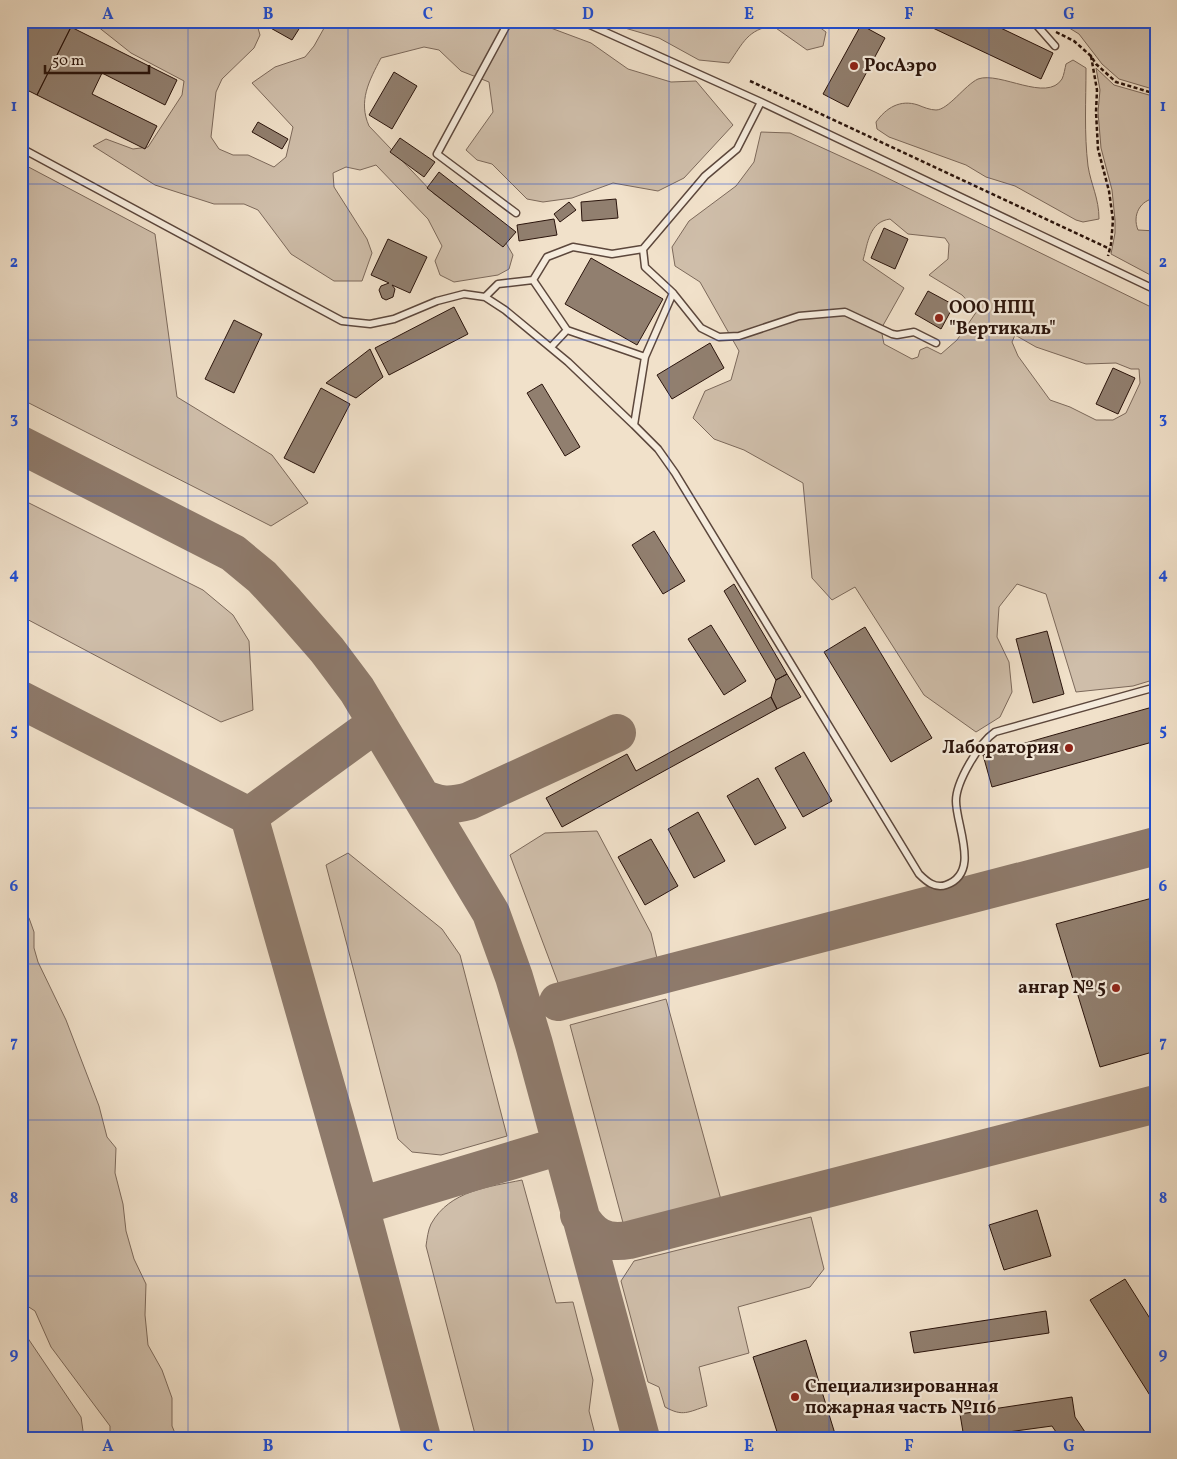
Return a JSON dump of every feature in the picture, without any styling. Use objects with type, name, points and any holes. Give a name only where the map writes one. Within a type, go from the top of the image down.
[{"type":"lane","points":[[509,21],[437,154],[516,213]]},
{"type":"lane","points":[[581,21],[761,102],[1156,290]]},
{"type":"lane","points":[[1033,21],[1055,46]]},
{"type":"lane","points":[[533,280],[547,257],[573,247],[612,254],[643,248],[705,176],[737,149],[761,102]]},
{"type":"lane","points":[[21,148],[342,321],[370,324],[394,319],[437,301],[464,294],[485,296],[551,347],[634,424],[658,449],[675,472],[925,881],[934,885],[945,885],[952,882],[962,873],[964,864],[963,837],[956,801],[961,781],[989,736],[994,732],[1156,687]]},
{"type":"lane","points":[[643,248],[645,267],[673,293],[701,328],[719,337],[739,336],[799,316],[845,312],[892,334],[914,332],[936,343]]},
{"type":"lane","points":[[485,296],[498,284],[533,280]]},
{"type":"lane","points":[[533,280],[567,330],[645,357]]},
{"type":"lane","points":[[634,424],[645,357],[673,293]]},
{"type":"lane","points":[[551,347],[567,330]]},
{"type":"path","points":[[1051,30],[1074,40],[1116,82],[1156,94]]},
{"type":"path","points":[[1091,56],[1097,90],[1098,149],[1109,191],[1113,220],[1108,255],[1116,260]]},
{"type":"path","points":[[750,81],[1110,249]]},
{"type":"shaded area","points":[[99,21],[256,21],[260,35],[254,48],[222,79],[216,92],[211,137],[219,149],[233,155],[248,155],[274,167],[286,157],[293,127],[252,83],[275,67],[305,57],[314,46],[328,21],[532,21],[591,43],[628,69],[671,82],[696,81],[733,125],[684,178],[658,191],[613,183],[572,198],[543,202],[527,199],[492,164],[477,160],[466,150],[493,112],[489,82],[461,71],[439,50],[424,47],[381,58],[366,91],[365,108],[369,126],[433,193],[492,238],[506,243],[513,255],[509,269],[498,275],[454,282],[440,275],[435,261],[442,246],[428,219],[376,165],[360,170],[346,167],[333,173],[334,187],[367,239],[372,253],[362,281],[334,281],[291,254],[258,210],[244,204],[214,204],[155,185],[93,146],[106,139],[133,149],[148,147],[182,95],[184,81],[131,53],[97,26]]},
{"type":"shaded area","points":[[610,21],[811,21],[826,32],[823,46],[807,50],[773,26],[758,30],[742,43],[729,63],[699,60],[659,38],[618,26]]},
{"type":"shaded area","points":[[1051,21],[1156,21],[1156,90],[1119,79],[1102,64],[1079,34],[1066,26]]},
{"type":"shaded area","points":[[1073,60],[1086,68],[1088,166],[1098,205],[1099,219],[1083,222],[1076,220],[1015,186],[986,177],[966,165],[889,137],[877,129],[876,122],[894,106],[911,103],[931,110],[941,109],[978,79],[998,79],[1046,88],[1055,86],[1062,79],[1066,64]]},
{"type":"shaded area","points":[[1096,68],[1114,85],[1156,97],[1156,198],[1150,199],[1142,205],[1137,214],[1136,224],[1138,230],[1156,231],[1156,278],[1111,254],[1115,233],[1115,220],[1112,190],[1101,148],[1098,112],[1100,90]]},
{"type":"shaded area","points":[[761,132],[790,133],[875,172],[1151,307],[1156,322],[1156,679],[1133,686],[1076,692],[1046,594],[1017,584],[999,607],[997,637],[1009,662],[1012,692],[1000,717],[976,732],[924,695],[855,587],[832,600],[812,578],[803,483],[744,450],[714,439],[693,418],[705,391],[731,380],[739,351],[700,282],[675,266],[672,247],[689,221],[736,186],[754,162]],"holes":[[[890,219],[908,234],[945,238],[949,244],[948,259],[929,275],[962,295],[977,311],[957,340],[941,354],[927,347],[920,350],[918,357],[912,359],[884,344],[881,329],[904,288],[863,260],[868,240],[874,229],[878,224]],[[1015,335],[1036,347],[1086,364],[1116,363],[1131,369],[1139,369],[1140,383],[1126,413],[1113,420],[1096,420],[1070,407],[1050,400],[1018,356],[1012,342]]]},
{"type":"shaded area","points":[[21,163],[155,234],[177,397],[272,455],[308,503],[271,526],[21,399]]},
{"type":"shaded area","points":[[21,499],[203,590],[233,615],[249,641],[253,710],[221,722],[21,616]]},
{"type":"shaded area","points":[[597,831],[651,933],[660,971],[563,996],[510,855],[545,833]]},
{"type":"shaded area","points":[[348,853],[442,929],[460,955],[507,1136],[441,1155],[412,1152],[398,1139],[326,865]]},
{"type":"shaded area","points":[[21,908],[29,918],[34,932],[34,948],[38,962],[66,1020],[99,1106],[107,1137],[116,1148],[115,1173],[123,1204],[126,1231],[134,1259],[146,1284],[145,1315],[148,1345],[162,1370],[172,1398],[172,1426],[177,1438],[110,1438],[110,1426],[51,1347],[35,1311],[21,1302]]},
{"type":"shaded area","points":[[666,999],[723,1207],[626,1234],[570,1025]]},
{"type":"shaded area","points":[[522,1180],[556,1303],[573,1302],[593,1380],[589,1411],[596,1438],[476,1438],[426,1246],[431,1224],[439,1213],[459,1197],[484,1188]]},
{"type":"shaded area","points":[[811,1217],[824,1269],[810,1287],[738,1307],[749,1353],[699,1367],[707,1406],[681,1413],[665,1407],[659,1387],[648,1382],[621,1281],[634,1261]]},
{"type":"shaded area","points":[[21,1328],[81,1417],[84,1438],[21,1438]]},
{"type":"building","points":[[21,21],[74,21],[37,95],[21,87]]},
{"type":"building","points":[[270,21],[304,21],[292,40],[267,26]]},
{"type":"building","points":[[918,21],[986,21],[1053,53],[1041,79]]},
{"type":"building","name":"РосАэро","points":[[861,25],[885,38],[848,107],[823,94]]},
{"type":"building","points":[[71,27],[177,80],[165,105],[102,73],[92,94],[157,126],[145,149],[37,95]]},
{"type":"building","points":[[394,72],[417,86],[392,129],[369,115]]},
{"type":"building","points":[[258,122],[288,139],[282,149],[252,132]]},
{"type":"building","points":[[400,138],[435,162],[424,177],[390,152]]},
{"type":"building","points":[[439,172],[516,232],[503,247],[427,188]]},
{"type":"building","points":[[616,199],[618,218],[582,221],[581,202]]},
{"type":"building","points":[[569,202],[576,210],[560,222],[554,214]]},
{"type":"building","points":[[554,219],[557,235],[519,241],[517,225]]},
{"type":"building","points":[[884,228],[908,239],[895,269],[871,258]]},
{"type":"building","points":[[388,239],[427,257],[410,293],[392,285],[395,289],[393,297],[386,300],[382,298],[379,290],[381,286],[389,283],[371,275]]},
{"type":"building","points":[[591,258],[663,299],[637,345],[565,304]]},
{"type":"building","points":[[928,291],[954,305],[941,329],[915,314]]},
{"type":"building","points":[[454,307],[468,334],[389,375],[375,348]]},
{"type":"building","points":[[234,320],[262,334],[234,393],[205,379]]},
{"type":"building","points":[[710,343],[724,368],[672,399],[657,375]]},
{"type":"building","points":[[370,349],[383,377],[356,398],[326,383]]},
{"type":"building","points":[[1113,368],[1135,378],[1118,414],[1096,404]]},
{"type":"building","points":[[542,384],[580,447],[565,456],[527,393]]},
{"type":"building","points":[[321,388],[350,404],[314,473],[284,458]]},
{"type":"building","points":[[654,531],[685,581],[663,594],[632,545]]},
{"type":"building","points":[[734,584],[787,674],[776,680],[724,591]]},
{"type":"building","points":[[711,625],[746,681],[724,695],[688,639]]},
{"type":"building","points":[[865,627],[932,738],[891,762],[824,652]]},
{"type":"building","points":[[1047,631],[1064,694],[1033,703],[1016,639]]},
{"type":"building","points":[[787,674],[801,697],[777,709],[771,697],[776,680]]},
{"type":"building","points":[[771,697],[777,709],[562,827],[546,798],[627,754],[636,771]]},
{"type":"building","name":"Лаборатория","points":[[1156,706],[1156,741],[992,787],[983,755]]},
{"type":"building","points":[[804,752],[832,801],[803,817],[775,768]]},
{"type":"building","points":[[758,778],[786,828],[755,845],[727,796]]},
{"type":"building","points":[[698,812],[725,861],[694,878],[668,829]]},
{"type":"building","points":[[651,839],[678,886],[645,905],[618,857]]},
{"type":"building","name":"ангар № 5","points":[[1156,897],[1156,1051],[1100,1067],[1056,924]]},
{"type":"building","points":[[1037,1210],[1051,1256],[1004,1270],[989,1225]]},
{"type":"building","points":[[1125,1279],[1156,1328],[1156,1405],[1090,1300]]},
{"type":"building","points":[[1046,1311],[1049,1333],[914,1353],[910,1332]]},
{"type":"building","name":"Специализированная пожарная часть №116","points":[[806,1340],[836,1437],[779,1438],[753,1357]]},
{"type":"building","points":[[1072,1397],[1075,1417],[1089,1438],[1060,1438],[1052,1426],[964,1438],[960,1414]]},
{"type":"taxiway","points":[[21,445],[233,553],[262,577],[286,603],[327,650],[357,690],[491,913],[514,977],[534,1044],[641,1438]]},
{"type":"taxiway","points":[[21,700],[249,816],[360,1206],[560,1146]]},
{"type":"taxiway","points":[[249,816],[377,723]]},
{"type":"taxiway","points":[[423,798],[434,803],[445,804],[469,801],[617,733]]},
{"type":"taxiway","points":[[558,1002],[1156,846]]},
{"type":"taxiway","points":[[579,1215],[589,1228],[600,1237],[612,1241],[629,1240],[1156,1104]]},
{"type":"taxiway","points":[[360,1206],[422,1438]]},
{"type":"place","name":"РосАэро","points":[[854,66]]},
{"type":"place","name":"ООО НПЦ \"Вертикаль\"","points":[[939,318]]},
{"type":"place","name":"Лаборатория","points":[[1069,748]]},
{"type":"place","name":"ангар № 5","points":[[1116,988]]},
{"type":"place","name":"Специализированная пожарная часть №116","points":[[795,1397]]}]
